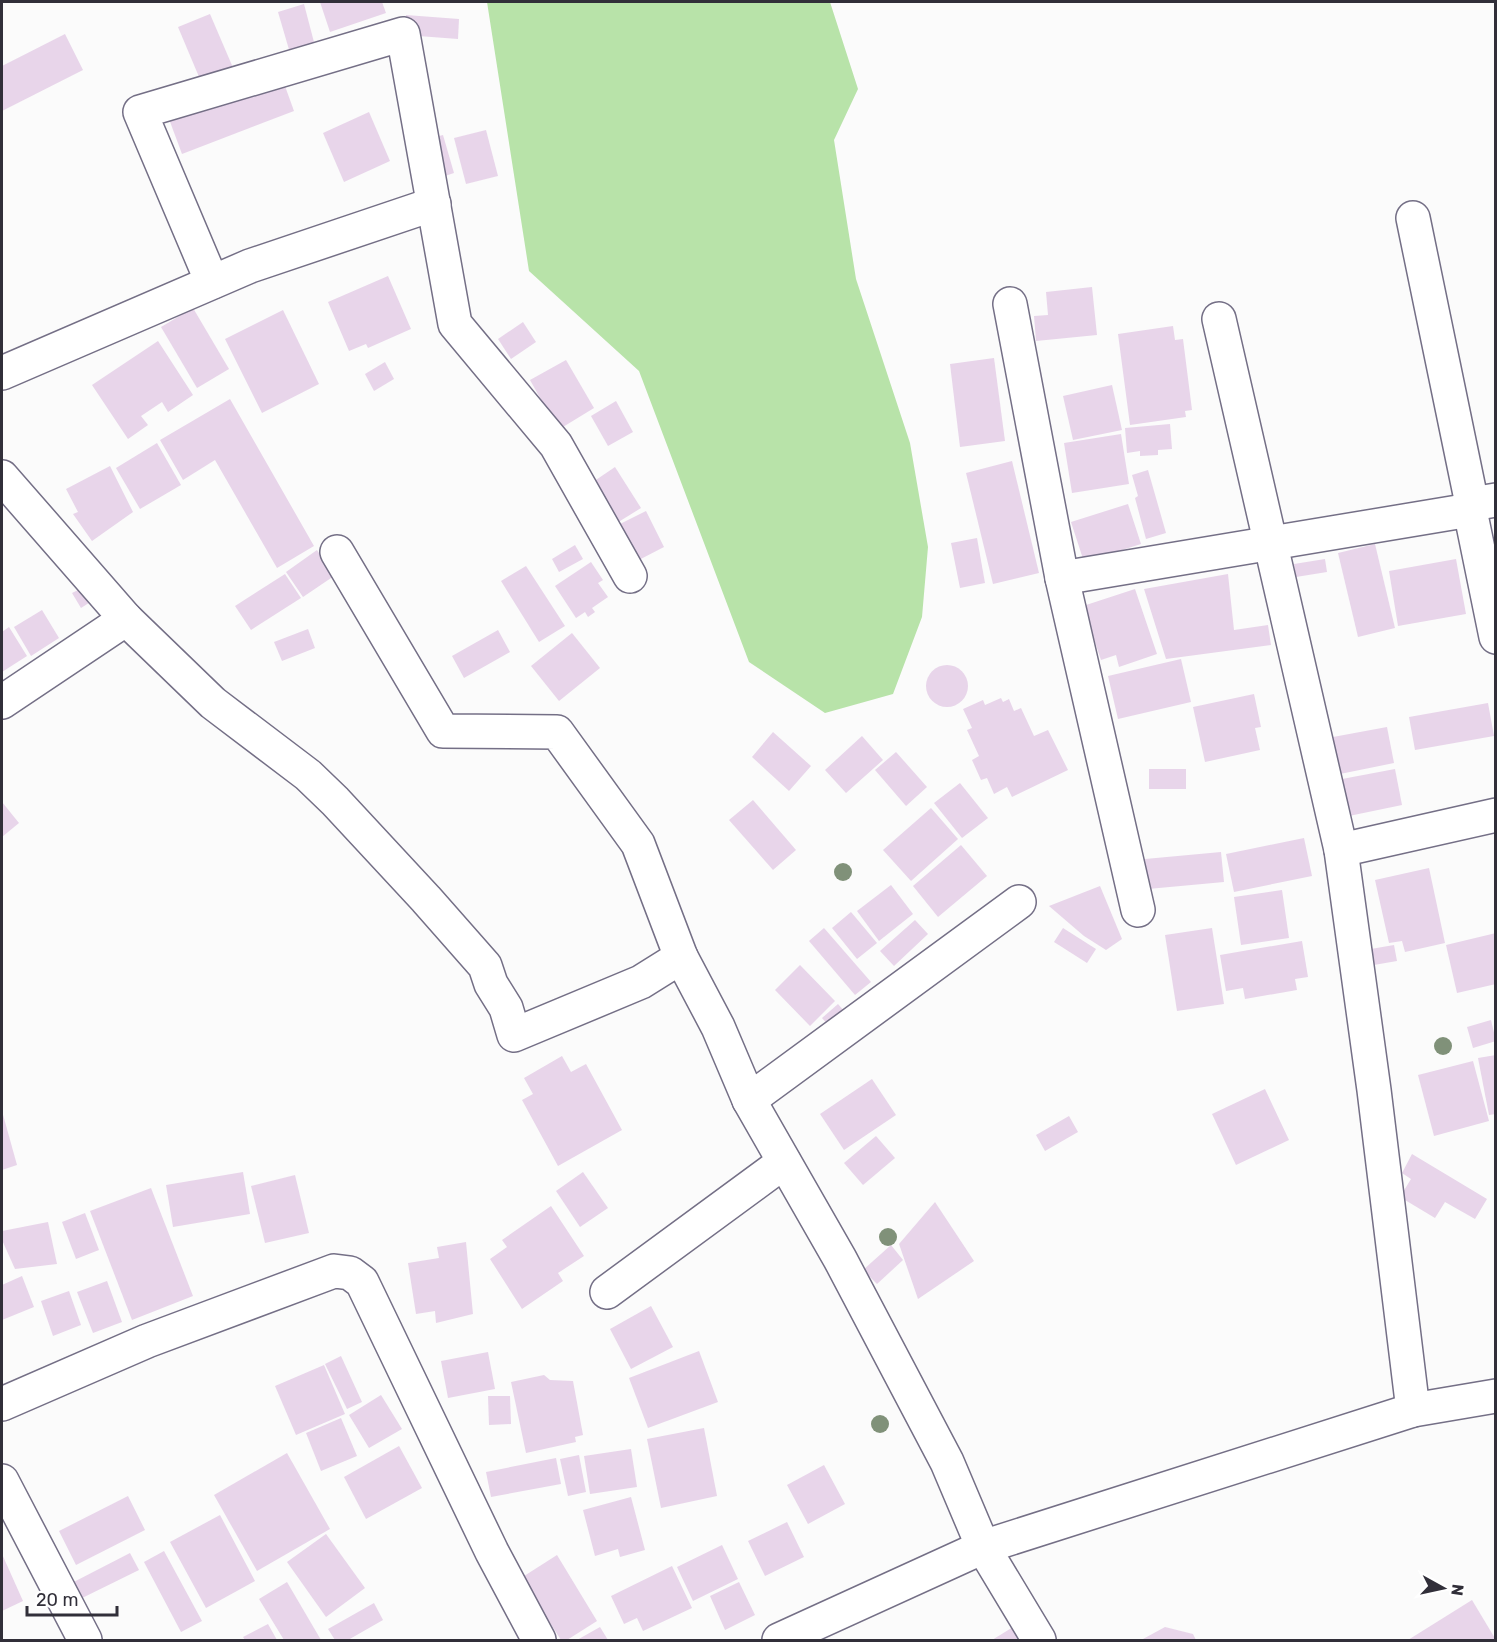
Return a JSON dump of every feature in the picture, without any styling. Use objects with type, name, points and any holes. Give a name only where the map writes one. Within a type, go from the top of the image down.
[{"type":"street","points":[[212,282],[140,112],[403,34],[455,324],[556,445],[630,576]]},
{"type":"street","points":[[2,373],[250,266],[434,204]]},
{"type":"street","points":[[1413,218],[1496,560]]},
{"type":"street","points":[[1010,304],[1062,578],[1138,910]]},
{"type":"street","points":[[1220,319],[1268,543],[1341,850],[1374,1090],[1413,1410]]},
{"type":"street","points":[[2,477],[126,619],[213,703],[308,776],[335,801],[485,966],[491,984],[506,1008],[514,1035],[641,982],[681,957]]},
{"type":"street","points":[[1062,578],[1481,504]]},
{"type":"street","points":[[1481,504],[1496,637]]},
{"type":"street","points":[[336,552],[443,731],[557,732],[638,844],[681,957],[718,1027],[749,1100],[840,1259],[947,1462],[982,1547],[1039,1641]]},
{"type":"street","points":[[2,702],[126,619]]},
{"type":"street","points":[[1341,850],[1495,813]]},
{"type":"street","points":[[749,1100],[1019,902]]},
{"type":"street","points":[[607,1292],[784,1162]]},
{"type":"street","points":[[2,1404],[180,1329],[334,1271],[350,1273],[362,1282],[486,1541],[538,1641]]},
{"type":"street","points":[[779,1641],[982,1547],[1413,1410],[1496,1396]]},
{"type":"street","points":[[2,1481],[85,1641]]},
{"type":"green space","points":[[487,2],[830,2],[858,89],[834,140],[856,279],[910,443],[928,547],[922,617],[893,694],[825,713],[749,662],[639,371],[529,271]]},
{"type":"building","points":[[320,2],[382,2],[386,13],[330,32]]},
{"type":"building","points":[[304,4],[315,46],[290,53],[278,12]]},
{"type":"building","points":[[210,14],[234,70],[202,84],[178,27]]},
{"type":"building","points":[[406,15],[459,19],[458,39],[405,35]]},
{"type":"building","points":[[65,34],[83,70],[2,111],[2,66]]},
{"type":"building","points":[[281,75],[294,111],[182,154],[169,119]]},
{"type":"building","points":[[369,112],[390,161],[344,182],[323,133]]},
{"type":"building","points":[[486,130],[498,176],[466,184],[454,138]]},
{"type":"building","points":[[443,135],[454,173],[439,178],[428,139]]},
{"type":"building","points":[[388,276],[411,329],[368,348],[366,344],[349,351],[328,302]]},
{"type":"building","points":[[1092,287],[1097,335],[1036,341],[1034,316],[1048,315],[1046,292]]},
{"type":"building","points":[[193,308],[229,369],[197,388],[161,327]]},
{"type":"building","points":[[283,310],[319,384],[262,413],[225,339]]},
{"type":"building","points":[[523,322],[536,342],[511,359],[498,339]]},
{"type":"building","points":[[1173,326],[1175,340],[1183,339],[1192,410],[1185,411],[1186,417],[1130,425],[1118,334]]},
{"type":"building","points":[[158,341],[193,395],[168,412],[162,402],[141,416],[148,425],[128,439],[92,385]]},
{"type":"building","points":[[994,358],[1005,441],[960,447],[950,364]]},
{"type":"building","points":[[566,360],[594,408],[558,430],[530,380]]},
{"type":"building","points":[[385,362],[394,379],[374,391],[365,374]]},
{"type":"building","points":[[1112,385],[1122,430],[1073,440],[1063,396]]},
{"type":"building","points":[[230,399],[314,546],[277,568],[215,460],[183,480],[160,440]]},
{"type":"building","points":[[616,401],[633,432],[608,446],[591,416]]},
{"type":"building","points":[[1170,424],[1172,449],[1158,450],[1158,455],[1140,456],[1140,451],[1127,453],[1125,428]]},
{"type":"building","points":[[1121,434],[1129,484],[1072,493],[1064,443]]},
{"type":"building","points":[[157,443],[181,485],[140,509],[116,468]]},
{"type":"building","points":[[1012,461],[1039,573],[993,584],[966,473]]},
{"type":"building","points":[[110,466],[133,512],[92,541],[73,514],[78,512],[66,489]]},
{"type":"building","points":[[615,467],[641,508],[612,526],[587,486]]},
{"type":"building","points":[[1148,470],[1166,533],[1146,539],[1135,498],[1138,496],[1132,475]]},
{"type":"building","points":[[1128,504],[1141,544],[1084,562],[1071,522]]},
{"type":"building","points":[[646,511],[664,547],[633,563],[614,527]]},
{"type":"building","points":[[977,538],[985,583],[960,588],[951,543]]},
{"type":"building","points":[[1375,544],[1395,628],[1358,637],[1338,553]]},
{"type":"building","points":[[575,545],[583,559],[559,572],[552,559]]},
{"type":"building","points":[[317,550],[334,576],[303,597],[286,572]]},
{"type":"building","points":[[1325,559],[1327,572],[1296,577],[1294,564]]},
{"type":"building","points":[[1456,559],[1466,614],[1398,626],[1389,571]]},
{"type":"building","points":[[591,562],[603,580],[598,583],[608,597],[592,608],[595,612],[588,617],[585,612],[576,618],[555,586]]},
{"type":"building","points":[[526,566],[565,626],[539,642],[501,581]]},
{"type":"building","points":[[285,574],[301,598],[251,630],[235,606]]},
{"type":"building","points":[[1228,574],[1234,630],[1268,625],[1271,645],[1166,659],[1144,589]]},
{"type":"building","points":[[84,587],[92,601],[81,608],[72,593]]},
{"type":"building","points":[[1135,589],[1157,654],[1119,667],[1116,655],[1101,660],[1083,606]]},
{"type":"building","points":[[42,610],[59,638],[31,656],[14,627]]},
{"type":"building","points":[[9,627],[27,656],[2,672],[2,632]]},
{"type":"building","points":[[308,629],[315,648],[282,661],[274,642]]},
{"type":"building","points":[[498,630],[510,652],[464,678],[452,656]]},
{"type":"building","points":[[572,633],[600,668],[559,701],[531,666]]},
{"type":"building","points":[[1181,659],[1191,702],[1118,719],[1108,676]]},
{"type":"building","points":[[947,665],[955,666],[962,671],[967,678],[967,694],[962,701],[955,706],[947,707],[939,706],[932,701],[927,694],[926,686],[927,678],[932,671],[939,666]]},
{"type":"building","points":[[1254,694],[1261,727],[1255,728],[1260,750],[1205,762],[1193,707]]},
{"type":"building","points":[[1001,698],[1003,702],[1009,699],[1014,711],[1021,708],[1034,736],[1048,730],[1068,770],[1012,797],[1007,787],[994,794],[987,778],[981,780],[972,760],[979,756],[967,730],[972,728],[963,709],[983,700],[985,705]]},
{"type":"building","points":[[1488,703],[1494,736],[1415,750],[1409,717]]},
{"type":"building","points":[[1387,727],[1394,763],[1340,774],[1333,737]]},
{"type":"building","points":[[773,732],[811,766],[789,791],[752,757]]},
{"type":"building","points":[[862,736],[883,760],[846,793],[825,770]]},
{"type":"building","points":[[896,752],[927,787],[906,806],[875,770]]},
{"type":"building","points":[[1149,769],[1186,769],[1186,789],[1149,789]]},
{"type":"building","points":[[1395,769],[1402,805],[1349,816],[1342,779]]},
{"type":"building","points":[[960,783],[988,818],[962,838],[934,803]]},
{"type":"building","points":[[753,800],[796,850],[773,870],[729,820]]},
{"type":"building","points":[[2,802],[19,823],[2,837]]},
{"type":"building","points":[[931,808],[958,839],[911,881],[883,850]]},
{"type":"building","points":[[1304,838],[1312,876],[1234,892],[1226,854]]},
{"type":"building","points":[[961,845],[987,876],[938,917],[913,886]]},
{"type":"building","points":[[1221,852],[1224,882],[1148,889],[1145,859]]},
{"type":"building","points":[[1429,868],[1445,943],[1405,952],[1402,941],[1389,943],[1375,880]]},
{"type":"building","points":[[891,885],[913,914],[879,941],[857,911]]},
{"type":"building","points":[[1100,886],[1122,939],[1106,950],[1084,936],[1049,906]]},
{"type":"building","points":[[1282,890],[1289,938],[1241,945],[1234,897]]},
{"type":"building","points":[[851,912],[877,943],[857,959],[832,928]]},
{"type":"building","points":[[915,920],[928,934],[894,966],[880,951]]},
{"type":"building","points":[[824,928],[871,982],[855,995],[809,941]]},
{"type":"building","points":[[1063,928],[1096,949],[1087,963],[1054,942]]},
{"type":"building","points":[[1212,928],[1224,1004],[1177,1011],[1165,935]]},
{"type":"building","points":[[1496,933],[1496,984],[1457,993],[1446,945]]},
{"type":"building","points":[[1302,941],[1308,977],[1295,979],[1297,990],[1245,999],[1243,988],[1226,991],[1220,955]]},
{"type":"building","points":[[1394,945],[1397,961],[1368,966],[1365,950]]},
{"type":"building","points":[[800,965],[835,1001],[810,1026],[775,990]]},
{"type":"building","points":[[838,1004],[845,1012],[829,1026],[822,1018]]},
{"type":"building","points":[[1491,1020],[1496,1041],[1473,1048],[1467,1027]]},
{"type":"building","points":[[1496,1055],[1496,1114],[1489,1115],[1478,1058]]},
{"type":"building","points":[[562,1056],[571,1072],[586,1064],[622,1130],[558,1166],[522,1100],[533,1094],[524,1078]]},
{"type":"building","points":[[1473,1061],[1489,1121],[1434,1136],[1418,1075]]},
{"type":"building","points":[[872,1079],[896,1115],[844,1150],[820,1114]]},
{"type":"building","points":[[1265,1089],[1289,1140],[1236,1165],[1212,1114]]},
{"type":"building","points":[[2,1111],[17,1165],[2,1170]]},
{"type":"building","points":[[1069,1116],[1078,1132],[1045,1151],[1036,1135]]},
{"type":"building","points":[[876,1136],[895,1158],[863,1185],[844,1163]]},
{"type":"building","points":[[1412,1154],[1487,1199],[1475,1219],[1445,1202],[1435,1218],[1400,1197],[1411,1179],[1402,1173]]},
{"type":"building","points":[[243,1172],[250,1214],[173,1227],[166,1185]]},
{"type":"building","points":[[583,1172],[608,1208],[580,1227],[556,1191]]},
{"type":"building","points":[[295,1175],[309,1233],[265,1243],[251,1186]]},
{"type":"building","points":[[151,1188],[193,1296],[132,1320],[90,1211]]},
{"type":"building","points":[[935,1202],[974,1261],[918,1299],[899,1244]]},
{"type":"building","points":[[551,1206],[584,1256],[558,1273],[563,1281],[522,1309],[490,1259],[507,1247],[502,1240]]},
{"type":"building","points":[[85,1213],[99,1250],[76,1259],[62,1222]]},
{"type":"building","points":[[48,1222],[57,1264],[15,1269],[2,1240],[2,1231]]},
{"type":"building","points":[[466,1242],[473,1314],[436,1323],[435,1311],[416,1314],[408,1263],[439,1258],[437,1247]]},
{"type":"building","points":[[891,1245],[903,1260],[877,1284],[863,1270]]},
{"type":"building","points":[[22,1276],[34,1307],[2,1320],[2,1285]]},
{"type":"building","points":[[107,1281],[122,1322],[93,1333],[77,1292]]},
{"type":"building","points":[[69,1291],[81,1325],[53,1336],[41,1301]]},
{"type":"building","points":[[651,1306],[673,1347],[631,1369],[610,1329]]},
{"type":"building","points":[[699,1351],[718,1402],[648,1428],[629,1378]]},
{"type":"building","points":[[488,1352],[495,1389],[448,1398],[441,1361]]},
{"type":"building","points":[[341,1356],[362,1402],[347,1409],[325,1364]]},
{"type":"building","points":[[324,1365],[345,1414],[296,1435],[275,1386]]},
{"type":"building","points":[[544,1375],[550,1380],[573,1381],[583,1435],[575,1437],[576,1442],[526,1453],[511,1382]]},
{"type":"building","points":[[381,1395],[402,1429],[369,1448],[349,1415]]},
{"type":"building","points":[[488,1396],[510,1396],[511,1424],[489,1425]]},
{"type":"building","points":[[341,1418],[357,1456],[321,1471],[306,1433]]},
{"type":"building","points":[[704,1428],[717,1496],[661,1508],[647,1439]]},
{"type":"building","points":[[399,1446],[422,1488],[366,1519],[344,1477]]},
{"type":"building","points":[[631,1449],[637,1487],[590,1494],[584,1456]]},
{"type":"building","points":[[287,1453],[330,1529],[257,1571],[214,1495]]},
{"type":"building","points":[[579,1455],[586,1492],[568,1496],[560,1459]]},
{"type":"building","points":[[556,1458],[561,1484],[491,1497],[486,1472]]},
{"type":"building","points":[[824,1465],[845,1504],[808,1524],[787,1485]]},
{"type":"building","points":[[128,1496],[145,1530],[76,1565],[59,1531]]},
{"type":"building","points":[[631,1497],[645,1550],[620,1557],[618,1549],[595,1556],[583,1510]]},
{"type":"building","points":[[220,1515],[255,1581],[206,1608],[170,1542]]},
{"type":"building","points":[[787,1522],[804,1557],[765,1576],[748,1541]]},
{"type":"building","points":[[326,1534],[365,1588],[326,1617],[287,1562]]},
{"type":"building","points":[[722,1545],[738,1579],[693,1601],[677,1567]]},
{"type":"building","points":[[164,1551],[202,1621],[181,1632],[144,1562]]},
{"type":"building","points":[[130,1553],[139,1570],[72,1603],[64,1587]]},
{"type":"building","points":[[2,1554],[23,1601],[2,1611]]},
{"type":"building","points":[[557,1555],[597,1621],[567,1640],[561,1640],[521,1578]]},
{"type":"building","points":[[672,1566],[692,1608],[643,1631],[637,1618],[624,1624],[611,1596]]},
{"type":"building","points":[[287,1582],[321,1640],[284,1640],[259,1599]]},
{"type":"building","points":[[739,1582],[755,1615],[725,1630],[710,1596]]},
{"type":"building","points":[[1472,1600],[1496,1640],[1408,1640]]},
{"type":"building","points":[[374,1603],[383,1620],[348,1640],[335,1640],[328,1629]]},
{"type":"building","points":[[268,1624],[277,1640],[245,1640],[243,1637]]},
{"type":"building","points":[[1018,1624],[1028,1640],[992,1640]]},
{"type":"building","points":[[600,1627],[608,1640],[577,1640]]},
{"type":"building","points":[[1165,1627],[1193,1634],[1196,1640],[1143,1639]]}]
